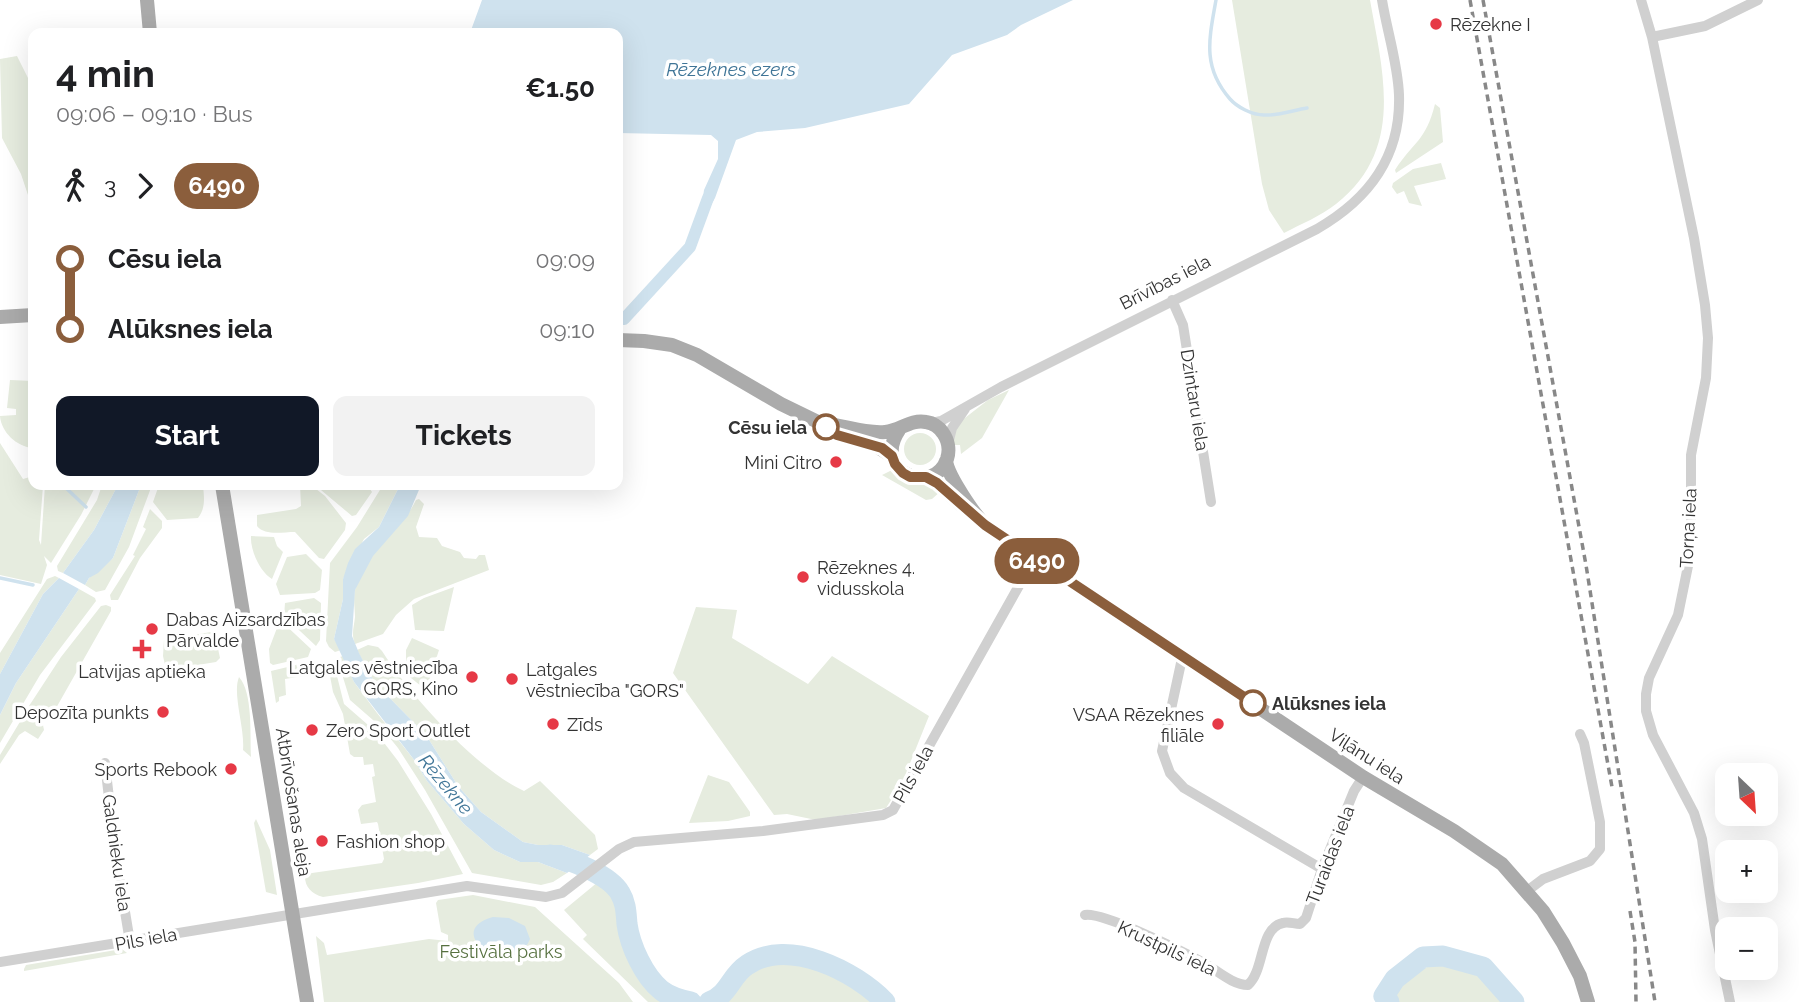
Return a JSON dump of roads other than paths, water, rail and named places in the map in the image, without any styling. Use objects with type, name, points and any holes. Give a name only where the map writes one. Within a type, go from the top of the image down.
[{"type":"main road","points":[[147,0],[150,28]]},
{"type":"main road","points":[[0,317],[28,315]]},
{"type":"main road","points":[[623,340],[672,345],[697,355],[837,435],[873,444],[892,456]]},
{"type":"main road","points":[[820,423],[875,432],[899,430],[914,421],[932,423],[943,432],[948,445],[946,461],[949,473],[974,513]]},
{"type":"main road","points":[[899,430],[894,438],[892,456],[903,473],[910,477],[926,477],[940,470],[946,461]]},
{"type":"main road","name":"Viļānu iela","points":[[926,477],[937,483],[965,509],[974,513],[985,525],[1034,559],[1185,656],[1363,777],[1483,849],[1502,864],[1527,891],[1563,943],[1580,976],[1588,1002]]},
{"type":"main road","name":"Atbrīvošanas aleja","points":[[223,490],[307,1002]]},
{"type":"street","name":"Brīvības iela","points":[[932,423],[941,421],[1339,216],[1362,197],[1389,154],[1398,118],[1399,93],[1382,0]]},
{"type":"street","name":"Torņa iela","points":[[1642,0],[1694,238],[1708,338],[1706,377],[1691,455],[1688,566],[1678,615],[1649,678],[1646,711],[1653,735],[1684,790],[1702,839],[1715,930],[1730,1002]]},
{"type":"street","points":[[1652,37],[1705,26],[1758,0]]},
{"type":"street","name":"Dzintaru iela","points":[[1172,300],[1183,325],[1211,502]]},
{"type":"street","points":[[948,445],[952,428],[967,407]]},
{"type":"street","name":"Pils iela","points":[[0,962],[467,886],[546,897],[562,893],[611,855],[634,842],[873,818],[892,810],[1034,559]]},
{"type":"street","points":[[1185,656],[1181,663],[1162,751],[1170,773],[1184,789],[1322,869]]},
{"type":"street","points":[[1527,891],[1543,879],[1590,861],[1600,849],[1600,822],[1580,734]]},
{"type":"street","name":"Galdnieku iela","points":[[106,763],[130,942]]},
{"type":"street","name":"Turaidas iela","points":[[1248,985],[1256,975],[1271,930],[1281,923],[1304,922],[1322,869],[1354,791],[1363,777]]},
{"type":"street","name":"Krustpils iela","points":[[1085,915],[1091,914],[1117,923],[1200,961],[1239,984],[1248,985]]},
{"type":"water","name":"Rēzeknes ezers","points":[[482,0],[1073,0],[1021,25],[1007,35],[952,55],[909,104],[805,128],[757,132],[736,140],[715,198],[707,212],[701,211],[704,190],[718,159],[718,141],[711,135],[623,133],[623,28],[472,28]]},
{"type":"water","points":[[115,490],[139,490],[113,558],[89,578],[85,585],[63,573],[94,530]]},
{"type":"water","points":[[398,490],[419,490],[408,516],[373,556],[355,590],[352,636],[374,682],[426,735],[458,786],[481,812],[523,842],[562,845],[590,855],[567,873],[538,862],[520,862],[494,850],[464,824],[427,781],[415,761],[354,682],[334,639],[343,599],[343,579],[355,549],[379,527]]},
{"type":"water","points":[[59,578],[79,589],[16,683],[0,715],[0,674],[43,594]]},
{"type":"water","points":[[493,917],[509,918],[525,926],[530,939],[521,951],[509,956],[497,955],[476,942],[474,933],[478,924]]},
{"type":"waterway","points":[[1216,0],[1211,27],[1211,64],[1215,76],[1230,99],[1245,110],[1259,115],[1274,115],[1307,108]]},
{"type":"waterway","points":[[624,319],[690,247],[708,198]]},
{"type":"waterway","points":[[68,490],[86,507]]},
{"type":"waterway","points":[[0,578],[33,585]]},
{"type":"waterway","name":"Rēzekne","points":[[550,855],[588,869],[615,886],[623,900],[631,942],[644,969],[664,992],[691,1002]]},
{"type":"waterway","name":"Rēzekne","points":[[709,1002],[726,990],[747,965],[763,957],[782,955],[801,956],[839,969],[857,979],[885,1002]]},
{"type":"waterway","name":"Rēzekne","points":[[1389,1002],[1384,996],[1395,979],[1423,957],[1443,956],[1483,967],[1514,1002]]},
{"type":"railway","points":[[1470,0],[1612,787]]},
{"type":"railway","points":[[1483,0],[1586,565],[1655,1002]]},
{"type":"railway","points":[[1630,911],[1635,942],[1636,1002]]},
{"type":"place","name":"Rēzekne I","points":[[1436,24]]},
{"type":"place","name":"Cēsu iela","points":[[826,427]]},
{"type":"place","name":"Mini Citro","points":[[836,462]]},
{"type":"place","name":"Rēzeknes 4. vidusskola","points":[[803,577]]},
{"type":"place","name":"Dabas Aizsardzības Pārvalde","points":[[152,629]]},
{"type":"place","name":"Latvijas aptieka","points":[[142,649]]},
{"type":"place","name":"Latgales vēstniecība GORS, Kino","points":[[472,677]]},
{"type":"place","name":"Latgales vēstniecība \"GORS\"","points":[[512,679]]},
{"type":"place","name":"Alūksnes iela","points":[[1253,703]]},
{"type":"place","name":"Depozīta punkts","points":[[163,712]]},
{"type":"place","name":"Zīds","points":[[553,724]]},
{"type":"place","name":"VSAA Rēzeknes filiāle","points":[[1218,724]]},
{"type":"place","name":"Zero Sport Outlet","points":[[312,730]]},
{"type":"place","name":"Sports Rebook","points":[[231,769]]},
{"type":"place","name":"Fashion shop","points":[[322,841]]},
{"type":"park label","name":"Festivāla parks","points":[[501,951]]}]
